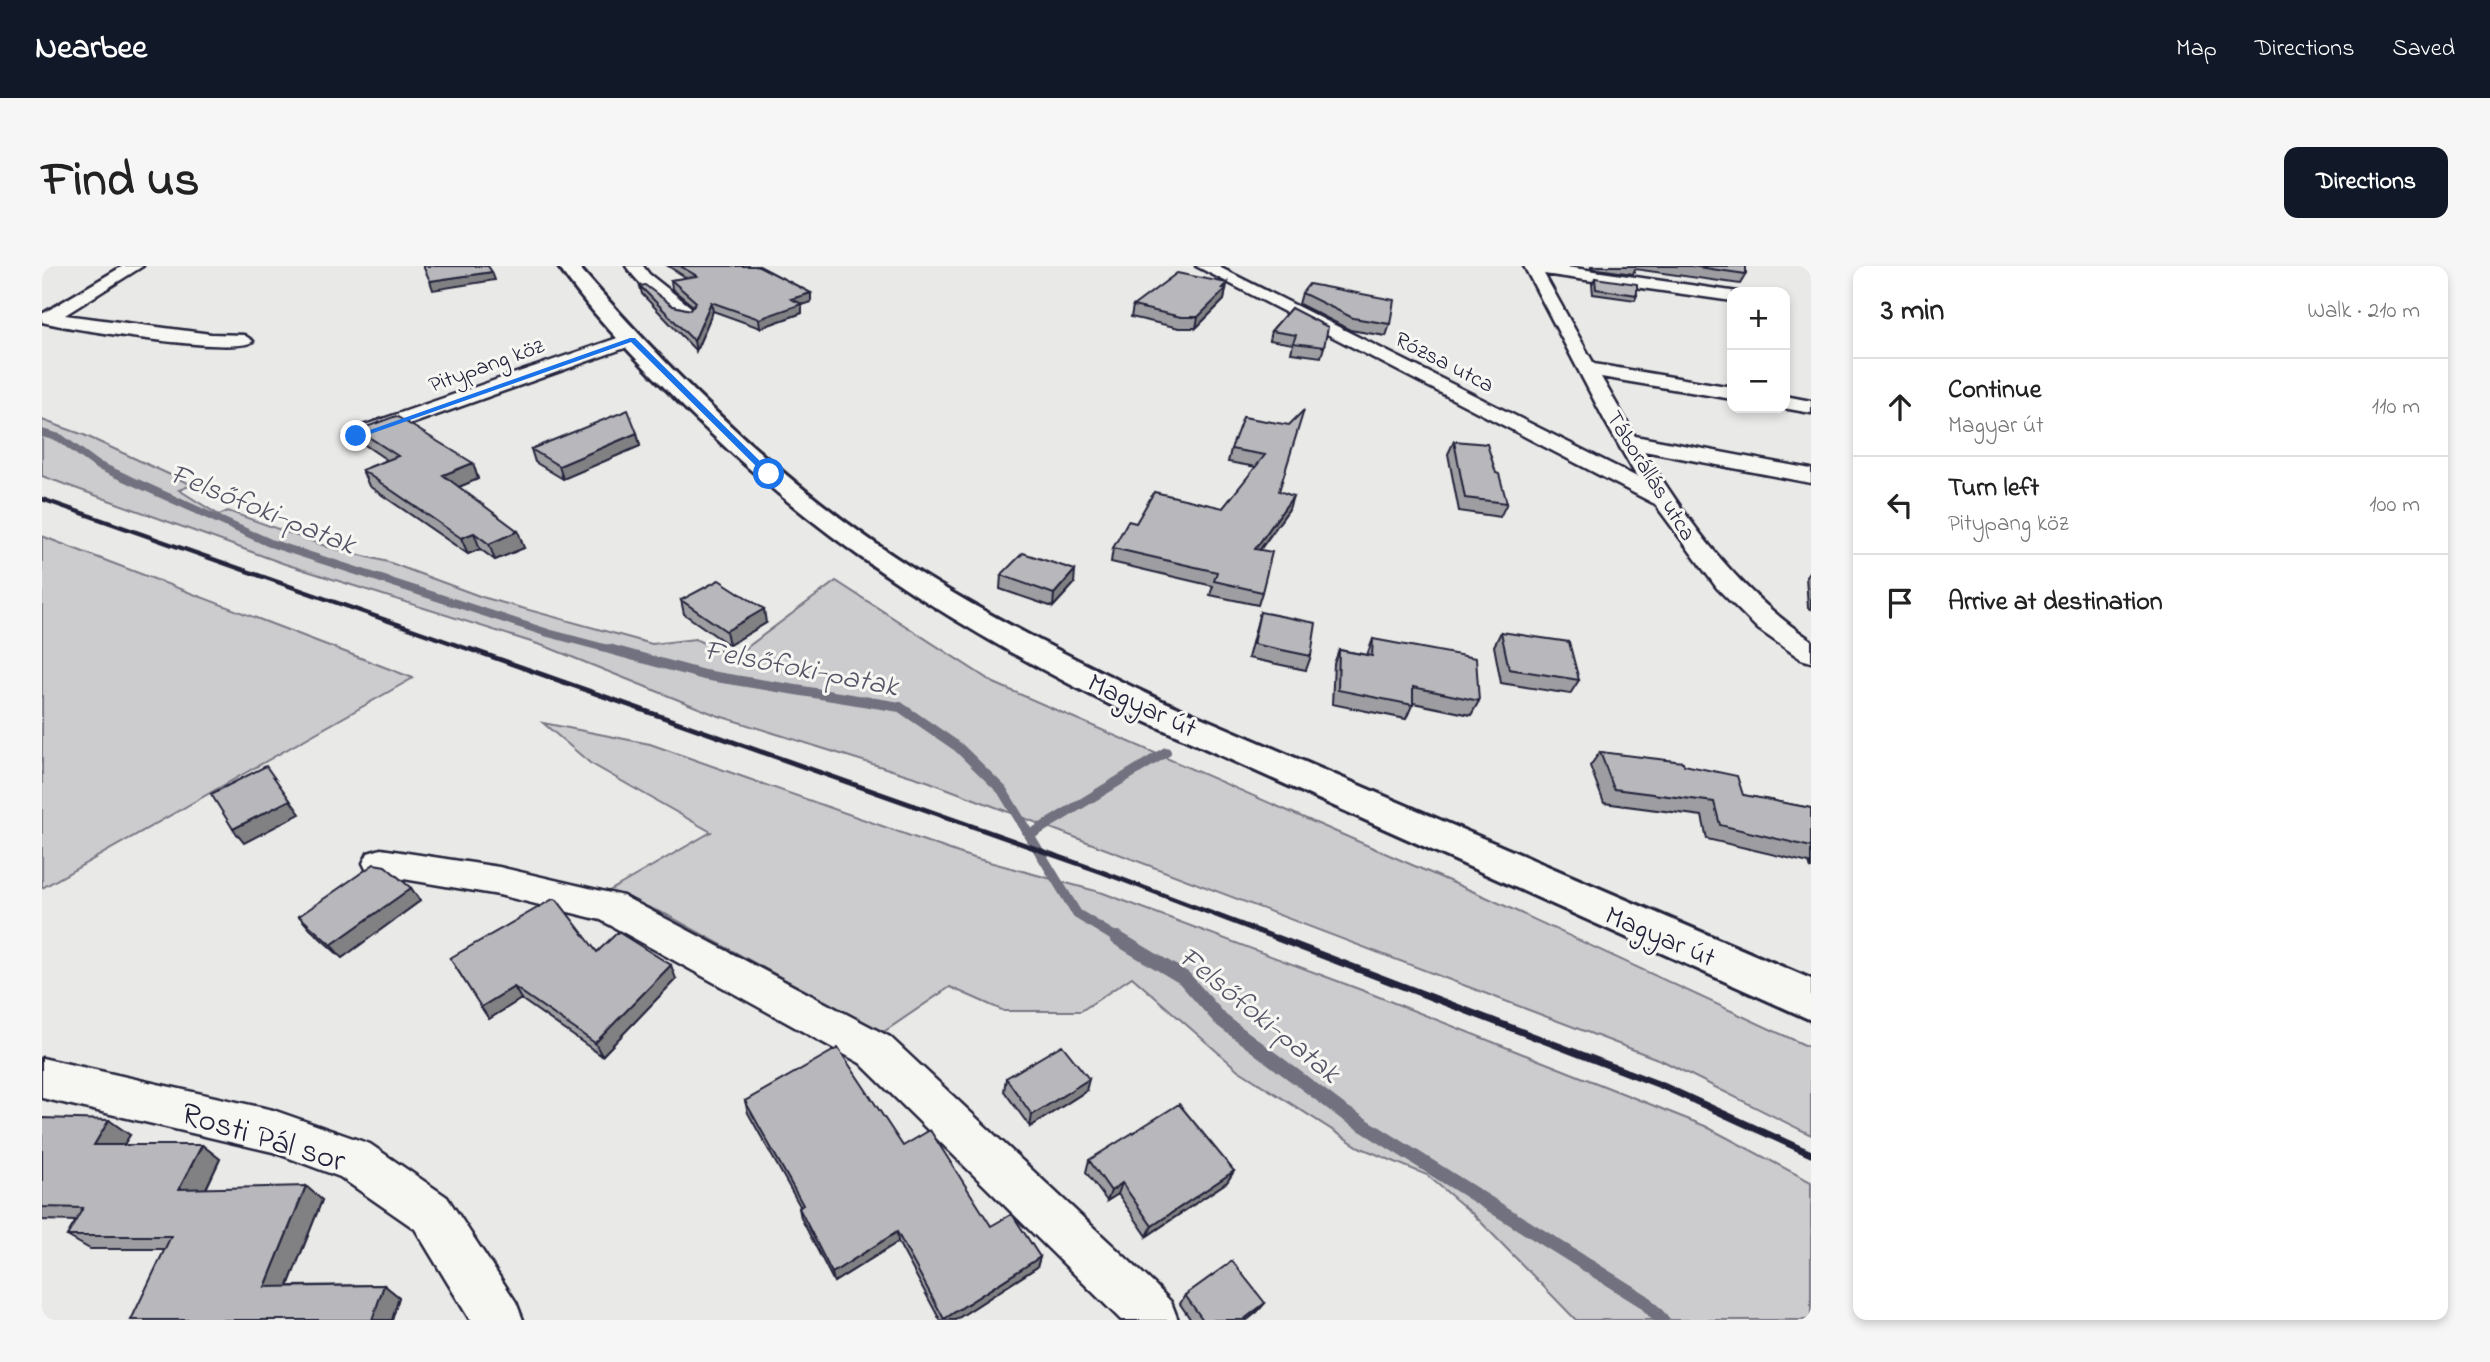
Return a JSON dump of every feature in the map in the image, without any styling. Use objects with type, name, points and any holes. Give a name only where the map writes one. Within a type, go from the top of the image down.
[{"type":"street","points":[[135,266],[48,318],[107,328],[211,340],[244,341]]},
{"type":"street","name":"Magyar út","points":[[568,266],[602,309],[684,393],[778,482],[883,563],[967,615],[1118,695],[1811,1000]]},
{"type":"street","points":[[634,266],[643,278],[686,312]]},
{"type":"street","name":"Rózsa utca","points":[[1204,266],[1663,499]]},
{"type":"street","points":[[1532,266],[1727,295]]},
{"type":"street","name":"Táborállás utca","points":[[1532,266],[1628,441],[1663,499],[1708,562],[1765,620],[1811,653]]},
{"type":"street","name":"Pitypang köz","points":[[356,436],[632,339]]},
{"type":"street","points":[[1588,369],[1727,392]]},
{"type":"street","points":[[1790,403],[1811,407]]},
{"type":"street","points":[[1628,441],[1811,476]]},
{"type":"street","points":[[381,863],[499,881],[610,907],[875,1050],[1138,1302],[1153,1320]]},
{"type":"street","name":"Rosti Pál sor","points":[[42,1078],[273,1131],[354,1160],[431,1213],[498,1320]]},
{"type":"shaded area","points":[[42,420],[84,435],[192,485],[179,490],[219,515],[228,511],[328,547],[388,562],[482,597],[652,644],[695,639],[734,657],[836,581],[994,683],[1488,898],[1811,1048],[1811,1135],[1663,1061],[927,781],[716,715],[547,647],[285,564],[42,476]]},
{"type":"shaded area","points":[[42,536],[52,540],[413,678],[42,888]]},
{"type":"shaded area","points":[[543,723],[650,744],[967,856],[1103,893],[1364,991],[1705,1126],[1811,1182],[1811,1320],[1576,1320],[1474,1215],[1427,1175],[1359,1147],[1238,1070],[1132,977],[1081,1011],[1004,1011],[950,987],[882,1033],[667,915],[609,891],[711,832],[590,763]]},
{"type":"building","points":[[423,266],[488,266],[492,272],[430,281]]},
{"type":"building","points":[[680,266],[759,266],[811,293],[791,299],[802,304],[759,319],[711,302],[694,341],[640,286],[645,285],[673,306],[690,310],[696,302],[671,280],[697,276]]},
{"type":"building","points":[[1691,266],[1746,266],[1746,274]]},
{"type":"building","points":[[1177,273],[1227,283],[1222,288],[1226,289],[1198,317],[1181,317],[1133,306]]},
{"type":"building","points":[[1595,278],[1637,284],[1637,295],[1596,289]]},
{"type":"building","points":[[1309,284],[1394,300],[1390,324],[1353,318],[1302,293]]},
{"type":"building","points":[[1291,308],[1328,327],[1324,347],[1293,343],[1296,335],[1271,331]]},
{"type":"building","points":[[628,410],[637,433],[559,466],[531,449]]},
{"type":"building","points":[[1304,410],[1279,491],[1293,496],[1255,549],[1272,552],[1262,592],[1214,581],[1217,572],[1113,548],[1128,521],[1136,523],[1154,492],[1223,508],[1265,455],[1231,449],[1243,417],[1289,425]]},
{"type":"building","points":[[396,416],[473,463],[443,475],[518,531],[489,544],[474,533],[461,538],[362,470],[398,456],[358,430]]},
{"type":"building","points":[[1454,441],[1487,444],[1507,503],[1465,498]]},
{"type":"building","points":[[1023,553],[1075,570],[1054,594],[1001,575]]},
{"type":"building","points":[[719,580],[764,609],[726,631],[681,600]]},
{"type":"building","points":[[1260,612],[1316,623],[1311,656],[1253,644]]},
{"type":"building","points":[[1501,632],[1569,642],[1579,680],[1509,669]]},
{"type":"building","points":[[1373,639],[1476,658],[1479,701],[1413,687],[1413,705],[1338,690],[1339,650],[1372,656]]},
{"type":"building","points":[[1600,752],[1683,762],[1684,765],[1737,776],[1743,795],[1811,808],[1811,847],[1720,825],[1714,802],[1614,789]]},
{"type":"building","points":[[266,766],[290,800],[233,829],[211,794]]},
{"type":"building","points":[[374,864],[385,866],[411,888],[331,945],[299,916]]},
{"type":"building","points":[[553,899],[557,900],[597,952],[618,932],[671,965],[595,1043],[514,987],[481,1007],[450,958]]},
{"type":"building","points":[[1062,1045],[1089,1079],[1032,1115],[1006,1078]]},
{"type":"building","points":[[838,1048],[903,1146],[930,1130],[991,1226],[1012,1214],[1040,1257],[944,1319],[897,1232],[832,1273],[799,1208],[803,1205],[745,1101]]},
{"type":"building","points":[[1179,1104],[1234,1171],[1152,1226],[1122,1183],[1111,1191],[1089,1160]]},
{"type":"building","points":[[42,1118],[109,1120],[94,1145],[202,1145],[179,1189],[306,1186],[265,1287],[384,1285],[372,1320],[131,1320],[171,1236],[67,1236],[83,1208],[42,1207]]},
{"type":"building","points":[[1232,1261],[1265,1303],[1243,1320],[1203,1320],[1185,1295]]},
{"type":"waterway","name":"Felsőfoki-patak","points":[[42,433],[60,438],[97,465],[270,543],[548,633],[616,651]]},
{"type":"waterway","name":"Felsőfoki-patak","points":[[609,649],[704,675],[900,707],[958,747],[1002,790],[1077,914],[1120,940]]},
{"type":"waterway","points":[[1030,835],[1166,752]]},
{"type":"waterway","name":"Felsőfoki-patak","points":[[1117,938],[1184,978],[1221,1020],[1343,1112],[1644,1301],[1662,1320]]},
{"type":"railway","points":[[42,499],[474,651]]},
{"type":"railway","points":[[470,649],[1102,872],[1282,940]]},
{"type":"railway","points":[[1277,938],[1663,1086],[1811,1154]]},
{"type":"route","points":[[356,436],[632,339],[769,474]]}]
